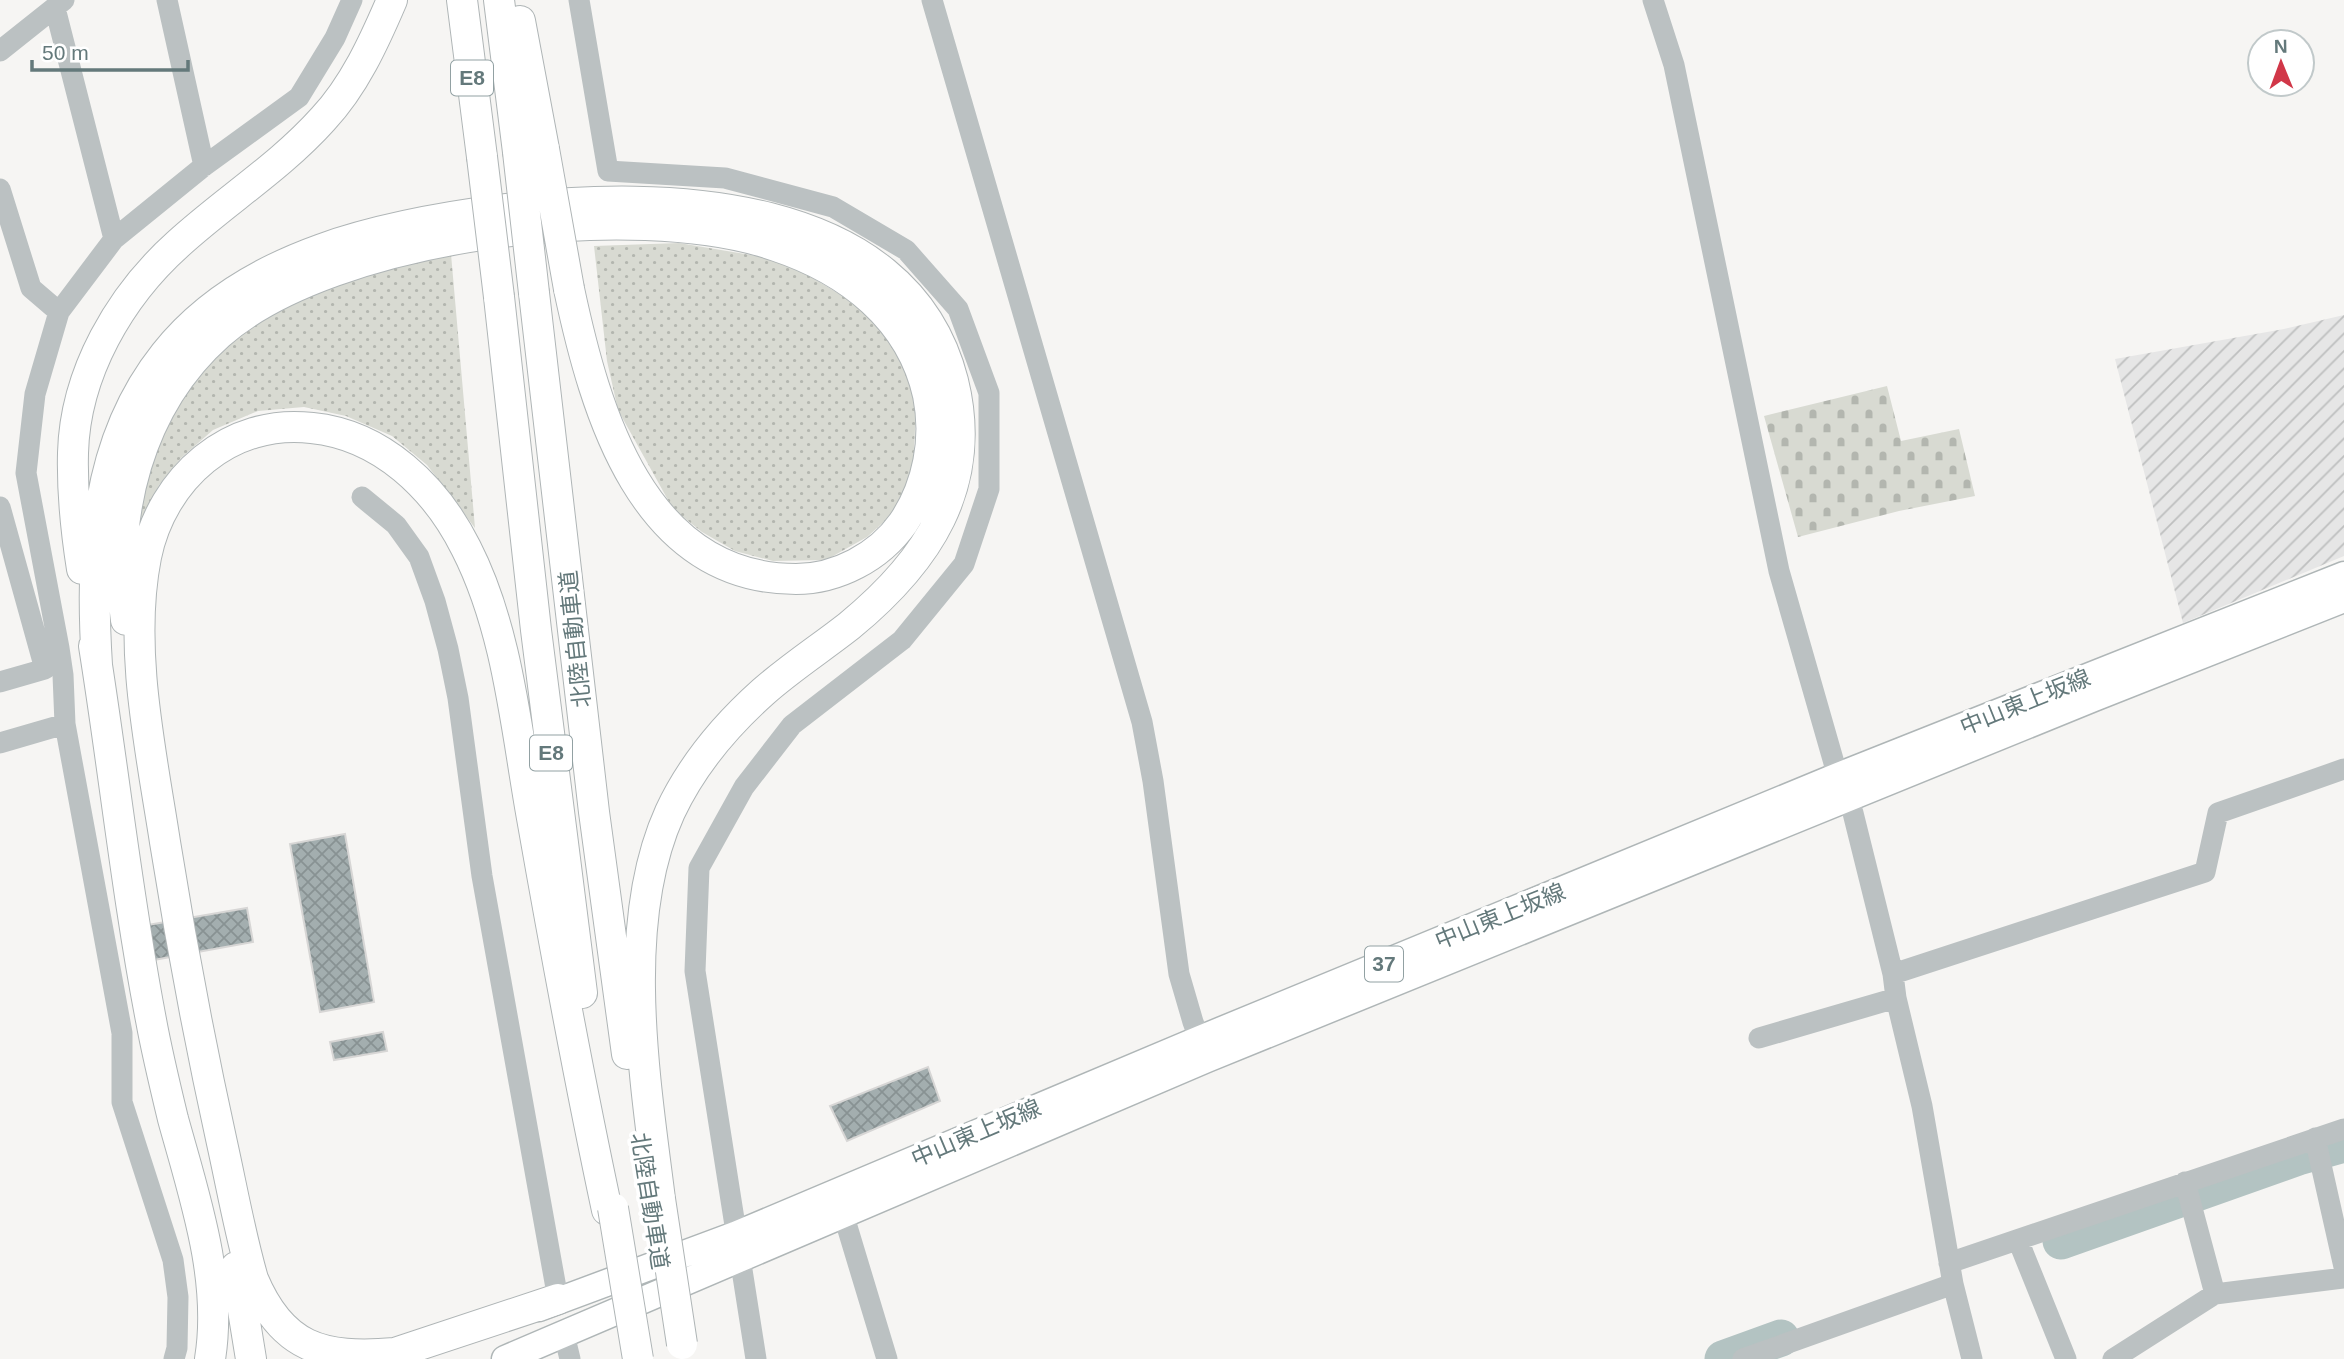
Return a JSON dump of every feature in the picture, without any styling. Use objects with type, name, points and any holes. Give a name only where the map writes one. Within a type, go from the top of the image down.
[{"type":"highway","points":[[224,1359],[197,1207],[164,1084],[150,1017],[75,517],[73,450],[87,382],[113,321],[152,270],[203,222],[274,167],[325,118],[364,59],[392,0]]},
{"type":"highway","name":"北陸自動車道","points":[[462,0],[556,793],[610,1209],[638,1359]]},
{"type":"highway","name":"北陸自動車道","points":[[499,0],[531,150],[534,293],[594,812],[655,1200]]},
{"type":"highway","points":[[251,1359],[147,725],[124,608],[122,549],[130,487],[149,428],[162,403],[199,353],[243,315],[299,285],[366,260],[404,250],[441,242],[536,229],[584,225],[664,227],[740,236],[772,244],[831,269],[882,308],[900,330],[915,356],[924,381],[932,430],[930,458],[920,490],[902,524],[888,541],[851,567],[829,575],[803,580],[775,579],[746,573],[718,563],[673,530],[635,481],[617,449],[590,379],[569,289],[531,150],[516,0]]},
{"type":"highway","points":[[97,665],[94,587],[99,510],[114,446],[128,413],[165,354],[187,329],[215,305],[278,268],[350,239],[438,219],[533,206],[623,200],[702,205],[771,218],[833,241],[870,264],[901,289],[933,332],[945,355],[953,383],[959,445],[955,476],[946,505],[932,537],[912,566],[851,624],[766,690],[732,722],[706,752],[685,782],[670,813],[658,844],[650,877],[641,954],[644,1051],[655,1200],[679,1352]]},
{"type":"highway","points":[[147,725],[140,623],[146,556],[164,506],[195,466],[215,450],[258,430],[304,426],[327,429],[373,446],[416,478],[434,498],[466,548],[483,590],[500,648],[566,1010],[610,1209]]},
{"type":"highway","points":[[193,1011],[253,1279],[273,1317],[296,1341],[341,1357],[396,1353],[558,1299]]},
{"type":"highway","points":[[210,1281],[210,1359]]},
{"type":"main road","name":"中山東上坂線","points":[[505,1359],[567,1346],[737,1247],[840,1202],[1204,1049],[1843,788],[2344,575]]},
{"type":"main road","name":"中山東上坂線","points":[[1843,788],[2094,698],[2344,599]]},
{"type":"main road","name":"中山東上坂線","points":[[426,1359],[558,1299],[737,1247]]},
{"type":"street","points":[[167,0],[204,166]]},
{"type":"street","points":[[174,1359],[177,1348],[178,1297],[173,1260],[122,1102],[122,1033],[54,672],[26,473],[35,394],[59,312],[114,239],[204,166],[299,97],[335,38],[352,0]]},
{"type":"street","points":[[579,0],[608,171],[725,178],[833,207],[906,250],[958,309],[989,393],[989,489],[964,564],[902,640],[792,725],[744,787],[699,867],[695,971],[756,1359]]},
{"type":"street","points":[[932,0],[1142,722],[1153,781],[1179,974],[1204,1049]]},
{"type":"street","points":[[1653,0],[1674,65],[1779,571],[1843,788],[1893,974],[1896,998],[1922,1106],[1953,1284],[1972,1359]]},
{"type":"street","points":[[0,51],[60,4],[114,239]]},
{"type":"street","points":[[0,189],[31,288],[59,312]]},
{"type":"street","points":[[362,496],[396,525],[419,557],[435,601],[447,649],[458,698],[482,876],[558,1299]]},
{"type":"street","points":[[0,507],[54,672]]},
{"type":"street","points":[[0,682],[54,672]]},
{"type":"street","points":[[0,743],[65,724]]},
{"type":"street","points":[[1893,974],[2205,872],[2218,813],[2344,769]]},
{"type":"street","points":[[1759,1038],[1896,998]]},
{"type":"street","points":[[1949,1263],[2344,1129]]},
{"type":"street","points":[[2315,1138],[2344,1267]]},
{"type":"street","points":[[2185,1182],[2215,1294]]},
{"type":"street","points":[[840,1202],[887,1359]]},
{"type":"street","points":[[2018,1240],[2066,1359]]},
{"type":"street","points":[[2113,1359],[2215,1294],[2344,1278]]},
{"type":"street","points":[[1743,1359],[1953,1284]]},
{"type":"shaded area","points":[[2344,315],[2344,556],[2183,623],[2115,359],[2284,329]]},
{"type":"green space","points":[[679,243],[763,257],[796,268],[856,304],[883,332],[905,364],[916,409],[913,470],[896,511],[867,537],[826,560],[773,561],[735,551],[702,532],[673,509],[618,410],[607,361],[594,246]]},
{"type":"green space","points":[[451,254],[475,528],[427,465],[392,436],[346,416],[304,407],[258,411],[213,430],[181,458],[159,485],[145,518],[136,517],[141,484],[185,387],[229,342],[280,307],[342,280]]},
{"type":"green space","points":[[1887,386],[1901,441],[1959,429],[1975,496],[1899,511],[1798,537],[1764,416]]},
{"type":"building","points":[[345,834],[374,1002],[320,1012],[290,844]]},
{"type":"building","points":[[247,908],[253,942],[137,963],[130,928]]},
{"type":"building","points":[[383,1032],[387,1051],[334,1060],[330,1042]]},
{"type":"building","points":[[928,1067],[940,1101],[847,1141],[830,1106]]},
{"type":"waterway","points":[[2061,1241],[2298,1157],[2344,1144]]},
{"type":"waterway","points":[[1723,1359],[1781,1338]]}]
